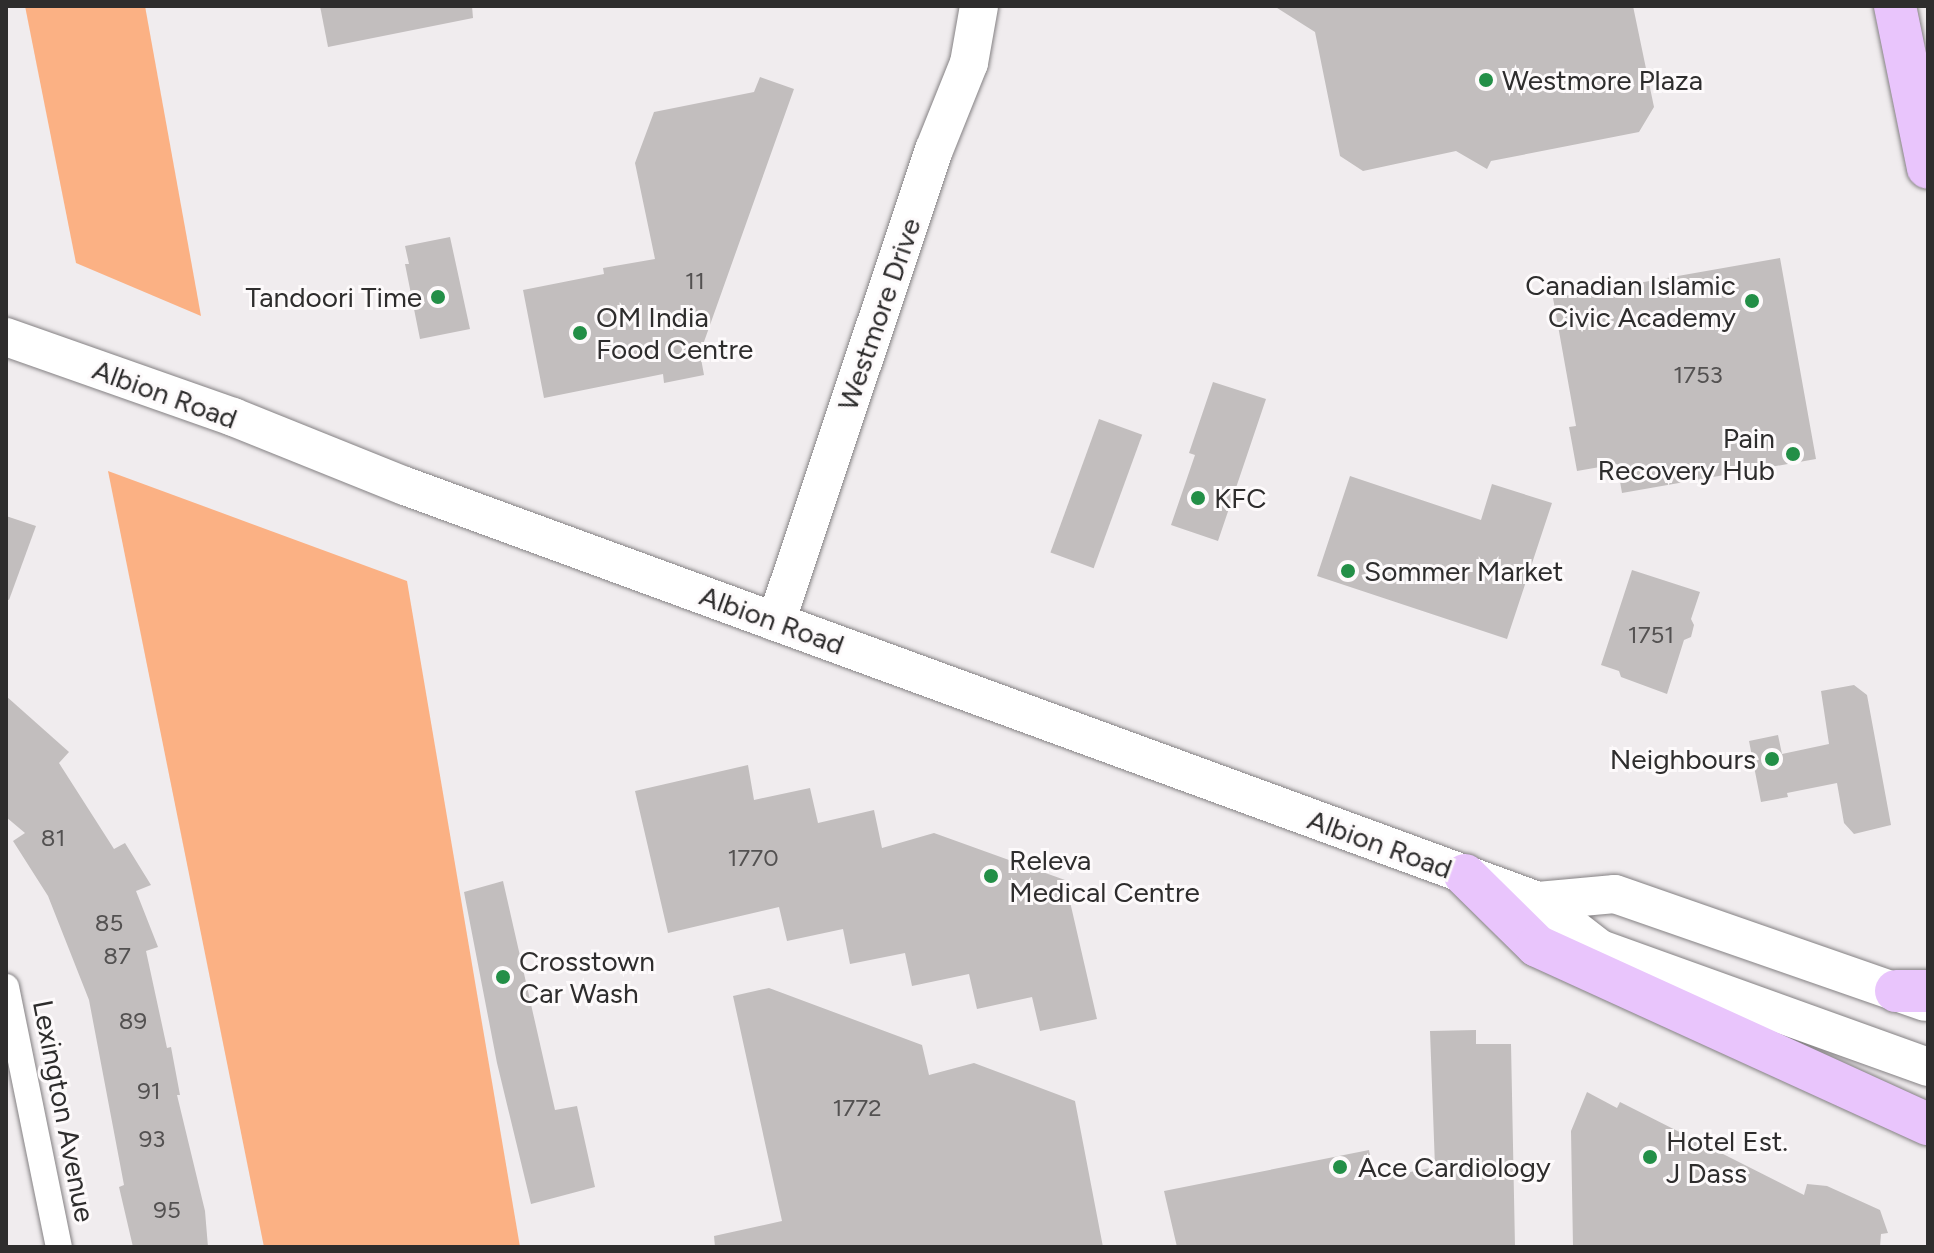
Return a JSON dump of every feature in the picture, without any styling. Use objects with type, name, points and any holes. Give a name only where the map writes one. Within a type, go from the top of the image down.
[{"type":"main road","name":"Westmore Drive","points":[[776,622],[934,150],[969,63],[979,6]]},
{"type":"main road","points":[[1895,6],[1928,168]]},
{"type":"main road","name":"Albion Road","points":[[6,337],[233,417],[405,486],[1538,901],[1600,949],[1928,1067]]},
{"type":"main road","points":[[1465,875],[1537,946],[1928,1124]]},
{"type":"main road","name":"Albion Road","points":[[1538,901],[1615,894],[1917,995]]},
{"type":"street","name":"Lexington Avenue","points":[[6,965],[6,986],[59,1247]]},
{"type":"shaded area","points":[[25,6],[145,6],[201,316],[76,263]]},
{"type":"shaded area","points":[[108,471],[407,581],[520,1247],[264,1247]]},
{"type":"building","points":[[320,6],[472,6],[473,18],[328,47]]},
{"type":"building","name":"Westmore Plaza","points":[[1274,6],[1633,6],[1654,107],[1639,132],[1491,161],[1487,169],[1456,151],[1363,171],[1340,156],[1315,32]]},
{"type":"building","points":[[760,77],[794,89],[700,353],[704,375],[664,383],[663,374],[544,398],[523,290],[604,274],[603,268],[655,259],[635,163],[654,112],[754,92]]},
{"type":"building","name":"Tandoori Time","points":[[450,237],[470,329],[420,339],[405,264],[409,264],[405,246]]},
{"type":"building","points":[[1780,258],[1816,459],[1622,493],[1617,464],[1577,471],[1569,427],[1576,426],[1553,298]]},
{"type":"building","points":[[1213,382],[1266,399],[1218,541],[1171,525],[1195,455],[1189,453]]},
{"type":"building","points":[[1099,419],[1142,435],[1094,568],[1050,552]]},
{"type":"building","points":[[1350,476],[1481,520],[1492,484],[1552,503],[1507,639],[1317,576]]},
{"type":"building","points":[[6,516],[36,526],[9,600],[6,599]]},
{"type":"building","points":[[1632,570],[1700,592],[1691,619],[1694,625],[1691,637],[1684,640],[1667,694],[1621,677],[1619,671],[1601,665]]},
{"type":"building","points":[[1854,685],[1867,695],[1891,825],[1854,834],[1844,823],[1837,783],[1787,793],[1788,797],[1761,802],[1749,741],[1778,735],[1782,754],[1829,744],[1821,691]]},
{"type":"building","points":[[6,696],[69,752],[59,763],[114,849],[125,843],[151,885],[136,891],[158,947],[146,951],[167,1048],[171,1047],[180,1095],[177,1095],[205,1211],[208,1247],[133,1247],[119,1187],[124,1185],[89,1000],[48,896],[13,841],[25,833],[6,817]]},
{"type":"building","points":[[748,765],[754,800],[810,788],[818,823],[874,810],[882,848],[934,833],[1065,880],[1097,1019],[1040,1031],[1032,997],[977,1009],[969,974],[912,986],[905,953],[850,964],[843,929],[787,941],[779,907],[668,933],[635,791]]},
{"type":"building","name":"Crosstown Car Wash","points":[[503,881],[555,1110],[577,1106],[595,1187],[531,1204],[497,1063],[464,892]]},
{"type":"building","points":[[769,988],[922,1045],[929,1075],[974,1063],[1075,1101],[1103,1247],[715,1247],[714,1236],[782,1221],[733,996]]},
{"type":"building","points":[[1476,1030],[1476,1044],[1511,1044],[1515,1247],[1177,1247],[1164,1191],[1369,1150],[1375,1179],[1435,1167],[1430,1031]]},
{"type":"building","name":"Hotel Est. J Dass","points":[[1587,1092],[1617,1108],[1620,1102],[1804,1195],[1807,1184],[1827,1186],[1880,1210],[1888,1233],[1881,1234],[1880,1247],[1573,1247],[1571,1131]]},
{"type":"place","name":"Westmore Plaza","points":[[1486,80]]},
{"type":"place","name":"Tandoori Time","points":[[438,297]]},
{"type":"place","name":"Canadian Islamic Civic Academy","points":[[1752,301]]},
{"type":"place","name":"OM India Food Centre","points":[[580,333]]},
{"type":"place","name":"Pain Recovery Hub","points":[[1793,454]]},
{"type":"place","name":"KFC","points":[[1198,498]]},
{"type":"place","name":"Sommer Market","points":[[1348,571]]},
{"type":"place","name":"Neighbours","points":[[1772,759]]},
{"type":"place","name":"Releva Medical Centre","points":[[991,876]]},
{"type":"place","name":"Crosstown Car Wash","points":[[503,977]]},
{"type":"place","name":"Hotel Est. J Dass","points":[[1650,1157]]},
{"type":"place","name":"Ace Cardiology","points":[[1340,1167]]}]
